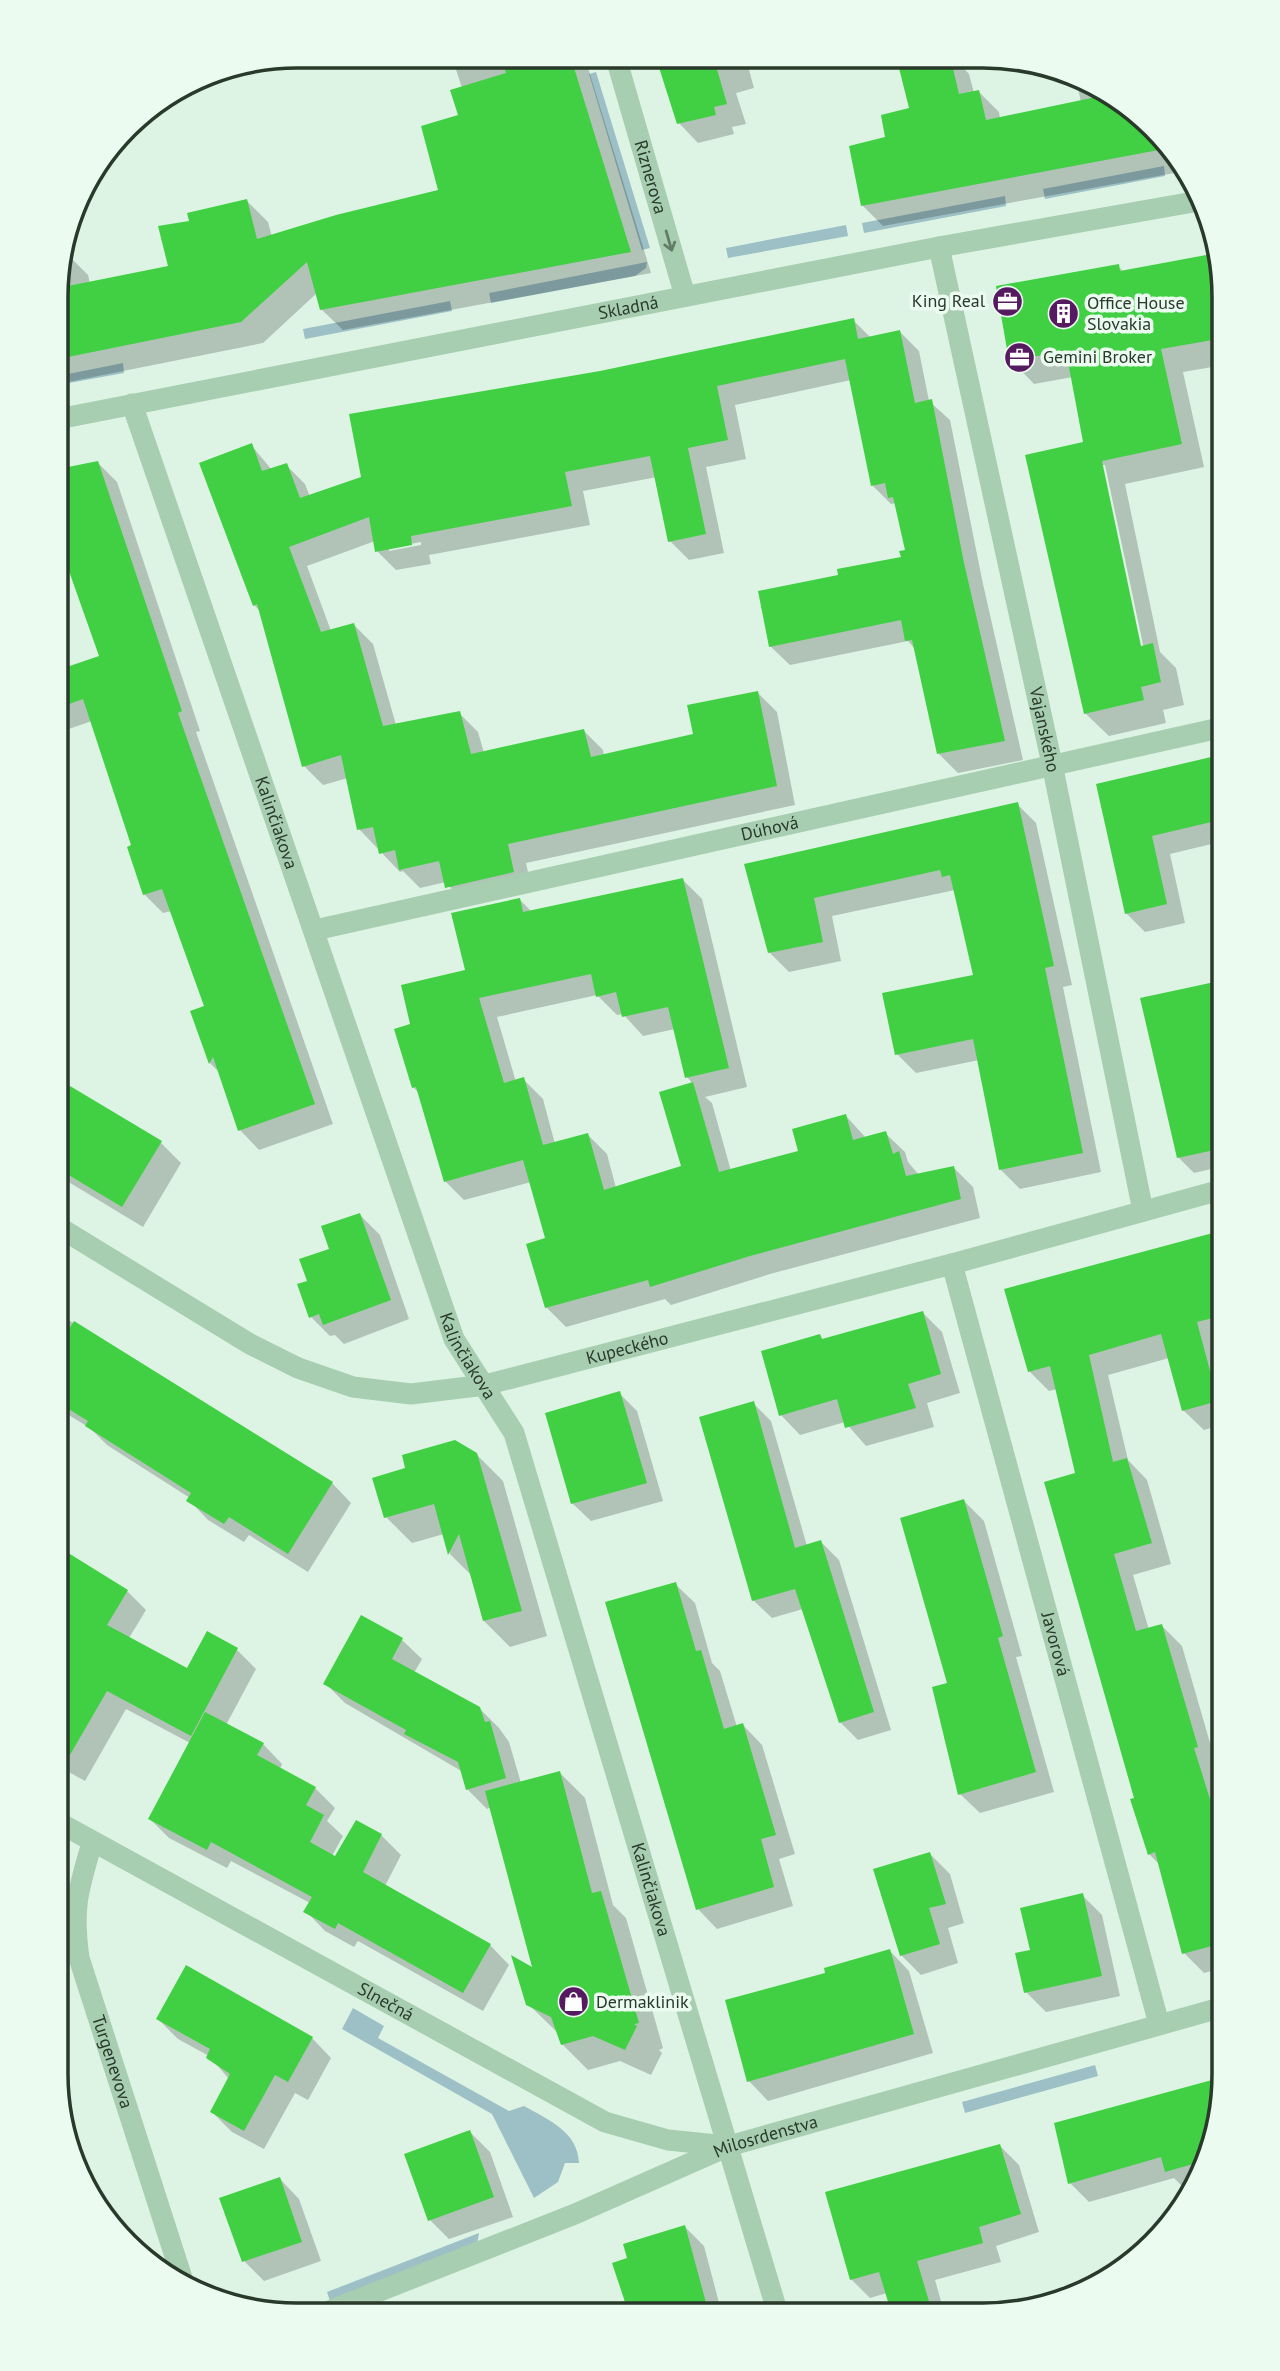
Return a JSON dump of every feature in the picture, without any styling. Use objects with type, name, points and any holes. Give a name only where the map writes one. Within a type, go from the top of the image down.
[{"type":"street","name":"Riznerova","points":[[619,69],[685,296]]},
{"type":"street","name":"Skladná","points":[[68,417],[939,247],[1191,202]]},
{"type":"street","name":"Vajanského","points":[[939,247],[1052,764],[1143,1211]]},
{"type":"street","name":"Kalinčiakova","points":[[132,404],[454,1339],[514,1433],[775,2303]]},
{"type":"street","name":"Dúhová","points":[[315,930],[1212,730]]},
{"type":"street","name":"Kupeckého","points":[[68,1233],[250,1344],[298,1368],[353,1387],[411,1394],[485,1385],[952,1264],[1212,1192]]},
{"type":"street","name":"Javorová","points":[[952,1264],[1159,2024]]},
{"type":"street","name":"Slnečná","points":[[68,1828],[606,2122],[668,2140],[729,2146]]},
{"type":"street","name":"Turgenevova","points":[[92,1843],[76,1897],[79,1958],[180,2270]]},
{"type":"street","name":"Milosrdenstva","points":[[349,2303],[575,2214],[729,2146],[1211,2010]]},
{"type":"shaded area","points":[[596,72],[650,248],[642,250],[589,74]]},
{"type":"shaded area","points":[[1164,166],[1165,176],[1045,199],[1043,189]]},
{"type":"shaded area","points":[[1005,196],[1006,206],[864,233],[862,223]]},
{"type":"shaded area","points":[[846,225],[848,236],[728,258],[726,248]]},
{"type":"shaded area","points":[[647,262],[646,268],[635,276],[491,303],[489,293]]},
{"type":"shaded area","points":[[450,301],[452,311],[305,339],[303,329]]},
{"type":"shaded area","points":[[123,363],[124,373],[68,383],[68,374]]},
{"type":"shaded area","points":[[353,2008],[384,2026],[378,2038],[509,2111],[524,2106],[552,2122],[574,2143],[579,2163],[565,2163],[558,2182],[534,2198],[492,2114],[342,2029]]},
{"type":"shaded area","points":[[1095,2065],[1098,2076],[965,2113],[962,2102]]},
{"type":"shaded area","points":[[479,2233],[477,2245],[330,2301],[327,2292]]},
{"type":"building","points":[[659,68],[717,68],[727,104],[714,107],[716,115],[677,124]]},
{"type":"building","points":[[899,68],[953,68],[959,94],[979,90],[986,120],[1094,98],[1134,125],[1158,150],[861,206],[849,146],[885,137],[881,115],[909,108]]},
{"type":"building","points":[[505,69],[574,69],[631,252],[320,310],[307,262],[241,322],[68,357],[69,286],[168,266],[158,226],[189,221],[187,213],[247,199],[257,239],[336,215],[438,190],[421,126],[458,115],[450,90],[506,73]]},
{"type":"building","points":[[1207,255],[1212,297],[1212,340],[1161,349],[1182,444],[1102,461],[1141,646],[1153,643],[1161,682],[1141,687],[1144,700],[1084,714],[1025,455],[1083,442],[1066,351],[1009,361],[996,286],[1119,264],[1120,271]]},
{"type":"building","points":[[854,318],[858,339],[900,330],[915,403],[932,399],[964,563],[1005,741],[937,754],[912,640],[905,641],[901,620],[769,647],[758,591],[838,575],[837,569],[901,557],[899,551],[905,550],[893,497],[888,498],[885,483],[871,486],[845,359],[717,386],[728,440],[688,448],[706,534],[668,542],[650,456],[565,472],[572,506],[411,536],[412,545],[375,552],[369,517],[289,547],[321,632],[354,623],[383,726],[460,711],[471,754],[584,729],[591,757],[693,734],[687,705],[758,691],[777,786],[508,844],[514,872],[445,888],[439,861],[399,870],[395,850],[379,854],[373,827],[357,830],[341,755],[302,767],[257,604],[253,606],[199,463],[252,443],[262,471],[287,463],[300,498],[361,477],[349,414],[600,371]]},
{"type":"building","points":[[98,461],[182,711],[178,713],[315,1104],[238,1131],[213,1057],[209,1064],[190,1011],[204,1006],[162,889],[143,895],[127,847],[131,845],[83,699],[68,704],[68,667],[99,656],[68,568],[68,467]]},
{"type":"building","points":[[1212,757],[1212,822],[1152,836],[1167,904],[1125,914],[1096,784]]},
{"type":"building","points":[[1018,802],[1054,966],[1045,968],[1083,1153],[999,1170],[973,1039],[895,1055],[882,993],[973,975],[950,875],[942,877],[940,870],[814,898],[823,942],[768,953],[744,864]]},
{"type":"building","points":[[683,878],[729,1068],[685,1078],[668,1007],[622,1017],[616,992],[596,997],[591,974],[479,998],[504,1083],[524,1077],[543,1145],[588,1133],[604,1190],[681,1166],[659,1092],[693,1082],[719,1172],[798,1151],[792,1129],[846,1114],[853,1140],[886,1131],[893,1154],[899,1151],[906,1176],[954,1166],[961,1199],[750,1256],[650,1287],[648,1280],[545,1308],[526,1244],[545,1238],[523,1160],[444,1182],[416,1087],[412,1088],[394,1029],[410,1024],[401,985],[465,970],[451,913],[520,898],[523,912]]},
{"type":"building","points":[[1212,983],[1212,1151],[1177,1158],[1140,998]]},
{"type":"building","points":[[70,1086],[162,1141],[122,1207],[68,1175]]},
{"type":"building","points":[[360,1213],[391,1300],[323,1325],[319,1314],[309,1318],[297,1284],[307,1281],[299,1259],[329,1249],[321,1226]]},
{"type":"building","points":[[1211,1233],[1211,1318],[1197,1322],[1211,1376],[1211,1403],[1182,1411],[1161,1334],[1089,1355],[1113,1462],[1127,1458],[1152,1543],[1114,1554],[1136,1631],[1162,1624],[1198,1747],[1194,1748],[1211,1803],[1211,1946],[1182,1954],[1155,1852],[1148,1855],[1130,1799],[1134,1798],[1044,1482],[1075,1473],[1050,1366],[1028,1372],[1004,1289]]},
{"type":"building","points":[[923,1311],[941,1374],[908,1384],[916,1408],[845,1428],[837,1399],[779,1416],[761,1351],[820,1334],[822,1339]]},
{"type":"building","points":[[74,1321],[333,1482],[288,1554],[229,1517],[224,1524],[186,1501],[191,1493],[85,1426],[88,1421],[68,1409],[68,1331]]},
{"type":"building","points":[[620,1391],[647,1483],[571,1504],[545,1413]]},
{"type":"building","points":[[754,1401],[795,1548],[821,1540],[874,1712],[839,1723],[795,1589],[752,1601],[699,1417]]},
{"type":"building","points":[[455,1440],[477,1453],[522,1611],[483,1621],[459,1534],[448,1555],[434,1504],[384,1518],[372,1478],[405,1468],[402,1455]]},
{"type":"building","points":[[964,1499],[1003,1636],[998,1638],[1036,1772],[958,1795],[932,1687],[947,1683],[900,1518]]},
{"type":"building","points":[[68,1553],[128,1590],[107,1625],[187,1668],[207,1631],[238,1648],[191,1736],[107,1691],[68,1758]]},
{"type":"building","points":[[676,1582],[696,1651],[701,1650],[724,1729],[743,1723],[776,1835],[761,1839],[774,1887],[696,1910],[605,1602]]},
{"type":"building","points":[[361,1615],[403,1638],[392,1659],[480,1707],[485,1722],[490,1721],[506,1778],[466,1790],[458,1762],[404,1734],[406,1730],[323,1684]]},
{"type":"building","points":[[205,1712],[264,1743],[257,1755],[316,1787],[306,1805],[324,1815],[310,1842],[335,1856],[356,1820],[382,1834],[363,1872],[491,1944],[463,1993],[338,1923],[335,1929],[303,1912],[312,1897],[211,1842],[207,1850],[148,1819]]},
{"type":"building","points":[[560,1771],[592,1893],[601,1891],[639,2023],[634,2024],[637,2026],[625,2050],[593,2036],[561,2045],[551,2017],[526,2005],[511,1955],[532,1967],[485,1791]]},
{"type":"building","points":[[930,1852],[946,1904],[929,1908],[940,1944],[900,1956],[873,1869]]},
{"type":"building","points":[[1083,1893],[1102,1976],[1024,1993],[1015,1953],[1030,1950],[1020,1908]]},
{"type":"building","points":[[890,1949],[914,2034],[747,2082],[725,2000],[825,1973],[824,1968]]},
{"type":"building","points":[[186,1965],[313,2037],[288,2082],[275,2075],[244,2131],[210,2112],[230,2074],[206,2058],[210,2049],[156,2019]]},
{"type":"building","points":[[1211,2080],[1207,2119],[1193,2164],[1165,2172],[1161,2157],[1068,2184],[1054,2123]]},
{"type":"building","points":[[470,2130],[494,2197],[428,2221],[404,2154]]},
{"type":"building","points":[[1000,2144],[1021,2214],[979,2227],[983,2243],[917,2261],[929,2303],[888,2303],[879,2272],[850,2280],[825,2192]]},
{"type":"building","points":[[280,2177],[302,2242],[242,2262],[219,2198]]},
{"type":"building","points":[[685,2225],[706,2303],[625,2303],[612,2263],[627,2258],[623,2244]]},
{"type":"place","name":"King Real","points":[[1008,301]]},
{"type":"place","name":"Office House Slovakia","points":[[1064,313]]},
{"type":"place","name":"Gemini Broker","points":[[1020,357]]},
{"type":"place","name":"Dermaklinik","points":[[573,2002]]}]
